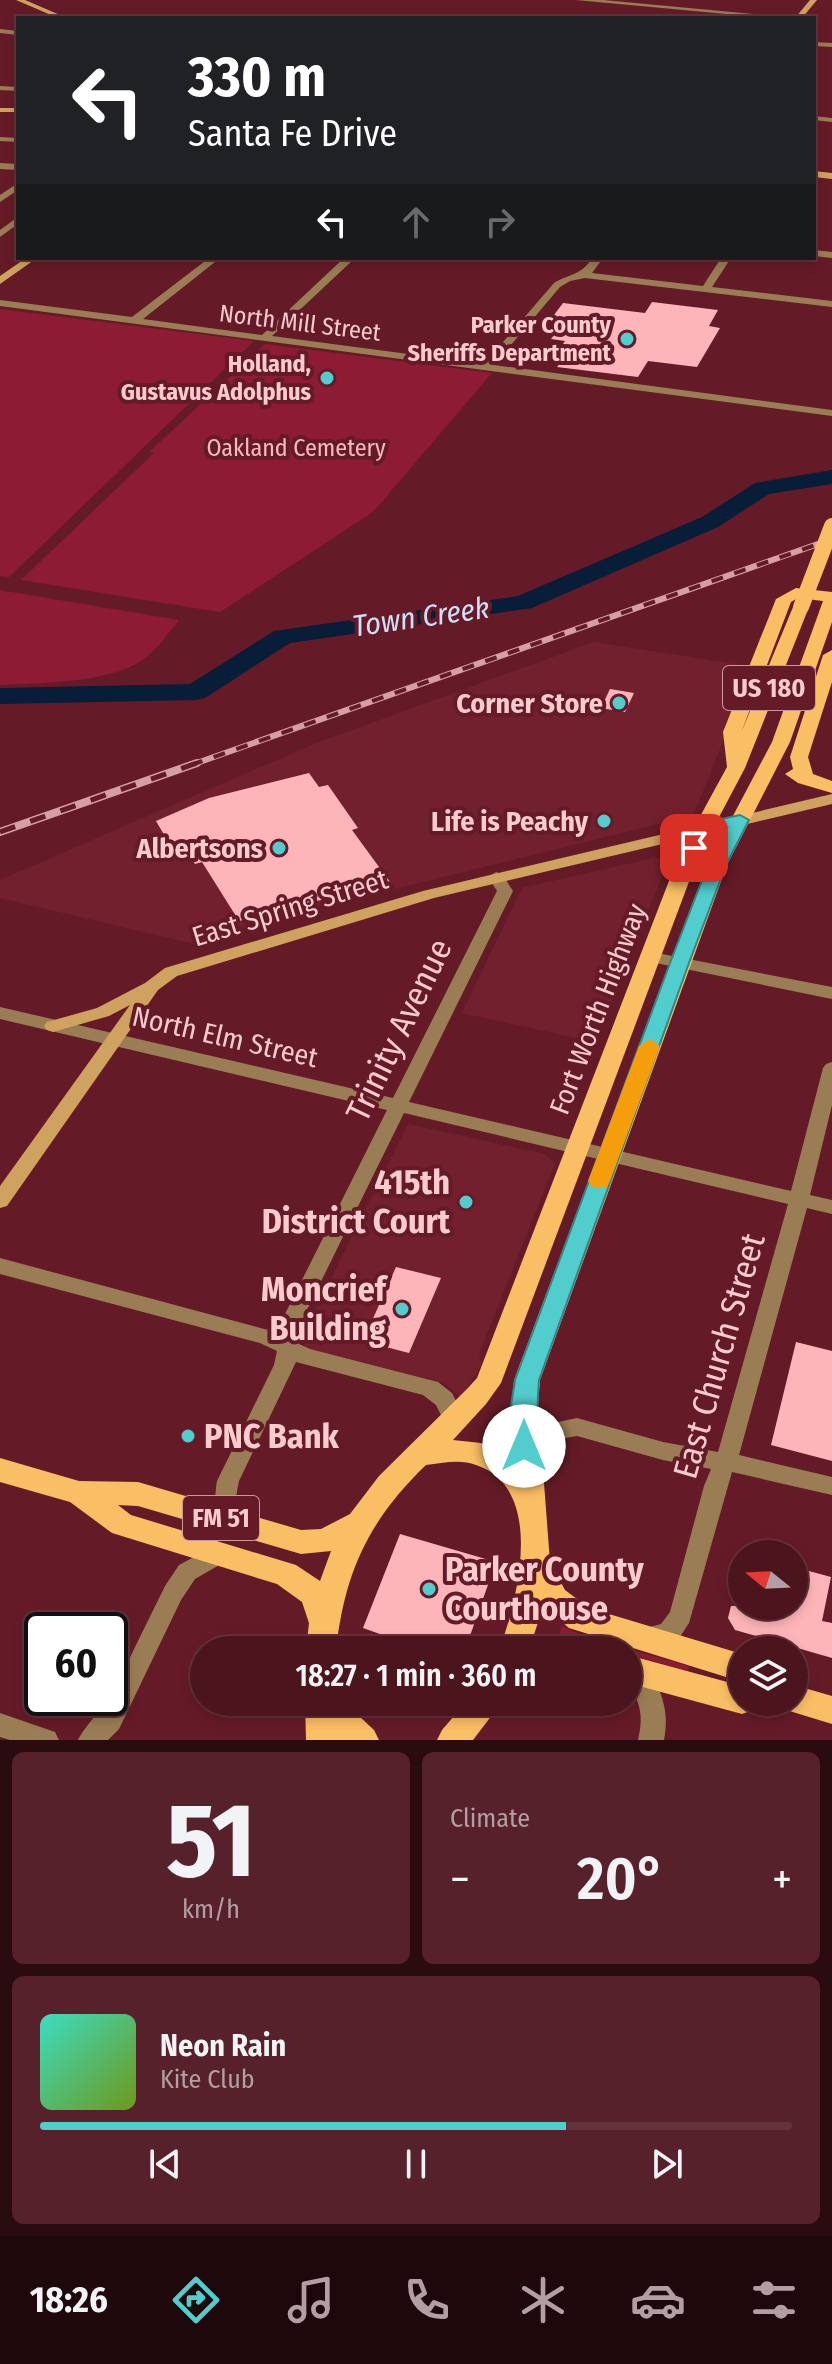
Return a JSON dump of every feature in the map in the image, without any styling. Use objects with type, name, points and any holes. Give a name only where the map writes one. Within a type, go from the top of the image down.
[{"type":"main road","name":"Fort Worth Highway","points":[[455,1421],[488,1383],[689,855],[736,768],[832,526]]},
{"type":"main road","points":[[736,768],[732,732],[784,599],[796,593],[831,602]]},
{"type":"main road","name":"US 180","points":[[520,1636],[525,1622],[535,1563],[535,1530],[524,1446],[523,1415],[527,1380],[717,865],[781,742],[831,602]]},
{"type":"main road","points":[[805,779],[799,757],[832,655]]},
{"type":"main road","points":[[781,742],[788,768],[805,779],[832,787]]},
{"type":"main road","name":"US 180","points":[[322,1636],[323,1620],[337,1569],[358,1523],[389,1484],[455,1421]]},
{"type":"main road","points":[[421,1454],[461,1449],[485,1456],[511,1472],[529,1500]]},
{"type":"main road","name":"FM 51","points":[[0,1470],[79,1493],[138,1494],[301,1542],[325,1541],[358,1523]]},
{"type":"main road","name":"FM 51","points":[[79,1493],[122,1524],[286,1574],[315,1594],[323,1620]]},
{"type":"main road","points":[[535,1563],[554,1599],[580,1619],[633,1636]]},
{"type":"main road","points":[[642,1639],[728,1664]]},
{"type":"main road","points":[[642,1673],[728,1696]]},
{"type":"main road","points":[[808,1703],[832,1710]]},
{"type":"main road","points":[[322,1740],[323,1716]]},
{"type":"main road","points":[[336,1716],[363,1740]]},
{"type":"main road","points":[[453,1740],[474,1716]]},
{"type":"street","points":[[19,0],[59,16]]},
{"type":"street","points":[[579,0],[772,16]]},
{"type":"street","points":[[798,16],[814,0]]},
{"type":"street","points":[[816,71],[826,72]]},
{"type":"street","points":[[0,234],[16,222]]},
{"type":"street","points":[[0,281],[29,260]]},
{"type":"street","points":[[134,321],[212,260]]},
{"type":"street","points":[[263,339],[348,260]]},
{"type":"street","points":[[585,275],[596,260]]},
{"type":"street","points":[[707,288],[725,260]]},
{"type":"street","points":[[486,368],[557,285],[585,275],[832,304]]},
{"type":"street","name":"North Mill Street","points":[[0,303],[832,413]]},
{"type":"street","name":"East Spring Street","points":[[0,1201],[152,986],[171,972],[429,894],[832,799]]},
{"type":"street","name":"Trinity Avenue","points":[[231,1521],[225,1497],[228,1481],[285,1365],[292,1320],[505,891],[496,877]]},
{"type":"street","points":[[652,957],[832,993]]},
{"type":"street","points":[[53,1026],[103,1012],[152,986]]},
{"type":"street","name":"North Elm Street","points":[[0,1013],[832,1207]]},
{"type":"street","name":"East Church Street","points":[[642,1639],[669,1632],[681,1616],[715,1486],[726,1464],[799,1200],[832,1068]]},
{"type":"street","points":[[0,1266],[266,1336],[304,1356],[430,1388],[444,1399],[455,1421]]},
{"type":"street","points":[[524,1446],[542,1433],[577,1427],[663,1451],[754,1467],[832,1486]]},
{"type":"street","points":[[91,1740],[110,1721],[173,1593],[187,1572],[220,1553]]},
{"type":"street","points":[[642,1683],[656,1711],[651,1740]]},
{"type":"street","points":[[0,1725],[46,1740]]},
{"type":"shaded area","points":[[594,642],[753,667],[695,811],[690,816],[382,892],[300,914],[203,946],[0,898],[0,880],[314,744]]},
{"type":"shaded area","points":[[671,854],[595,1042],[462,1013],[522,888]]},
{"type":"shaded area","points":[[408,1124],[544,1154],[555,1163],[479,1354],[482,1364],[461,1398],[444,1383],[306,1348],[301,1338]]},
{"type":"green space","points":[[0,309],[254,341],[9,577],[0,576]]},
{"type":"green space","name":"Oakland Cemetery","points":[[265,344],[492,373],[373,512],[220,612],[21,580],[154,453],[149,452]]},
{"type":"green space","points":[[0,590],[179,620],[141,661],[111,674],[0,685]]},
{"type":"green space","points":[[562,1626],[584,1636],[559,1636]]},
{"type":"green space","points":[[642,1653],[689,1666],[688,1671],[642,1658]]},
{"type":"building","name":"Parker County Sheriffs Department","points":[[652,302],[718,310],[709,326],[720,328],[697,367],[648,361],[638,377],[557,367],[560,363],[550,362],[565,341],[551,339],[562,325],[548,323],[563,303],[645,313]]},
{"type":"building","name":"Corner Store","points":[[610,689],[634,693],[625,712],[601,708]]},
{"type":"building","name":"Albertsons","points":[[309,773],[319,787],[328,785],[358,828],[352,830],[390,882],[239,921],[202,862],[195,864],[185,847],[173,850],[156,821],[209,798]]},
{"type":"building","name":"Moncrief Building","points":[[396,1267],[441,1278],[409,1353],[363,1341]]},
{"type":"building","points":[[796,1342],[832,1351],[832,1461],[771,1445]]},
{"type":"building","name":"Parker County Courthouse","points":[[400,1534],[496,1562],[470,1636],[386,1636],[363,1628]]},
{"type":"building","points":[[808,1571],[831,1577],[822,1621],[832,1623],[832,1658],[808,1651],[808,1636],[756,1636],[735,1630],[729,1620],[808,1620]]},
{"type":"waterway","name":"Town Creek","points":[[0,696],[196,692],[283,636],[523,603],[710,522],[763,488],[832,477]]},
{"type":"railway","points":[[191,765],[832,539]]},
{"type":"railway","points":[[0,832],[197,763]]},
{"type":"slow traffic","points":[[599,1181],[650,1046]]},
{"type":"place","name":"Parker County Sheriffs Department","points":[[627,339]]},
{"type":"place","name":"Holland, Gustavus Adolphus","points":[[327,378]]},
{"type":"place","name":"Corner Store","points":[[619,703]]},
{"type":"place","name":"Life is Peachy","points":[[604,821]]},
{"type":"place","name":"Albertsons","points":[[279,848]]},
{"type":"place","name":"415th District Court","points":[[466,1202]]},
{"type":"place","name":"Moncrief Building","points":[[402,1309]]},
{"type":"place","name":"PNC Bank","points":[[188,1436]]},
{"type":"place","name":"Parker County Courthouse","points":[[429,1589]]},
{"type":"route","points":[[524,1446],[523,1415],[527,1380],[717,865],[740,820],[704,828],[694,848]]}]
